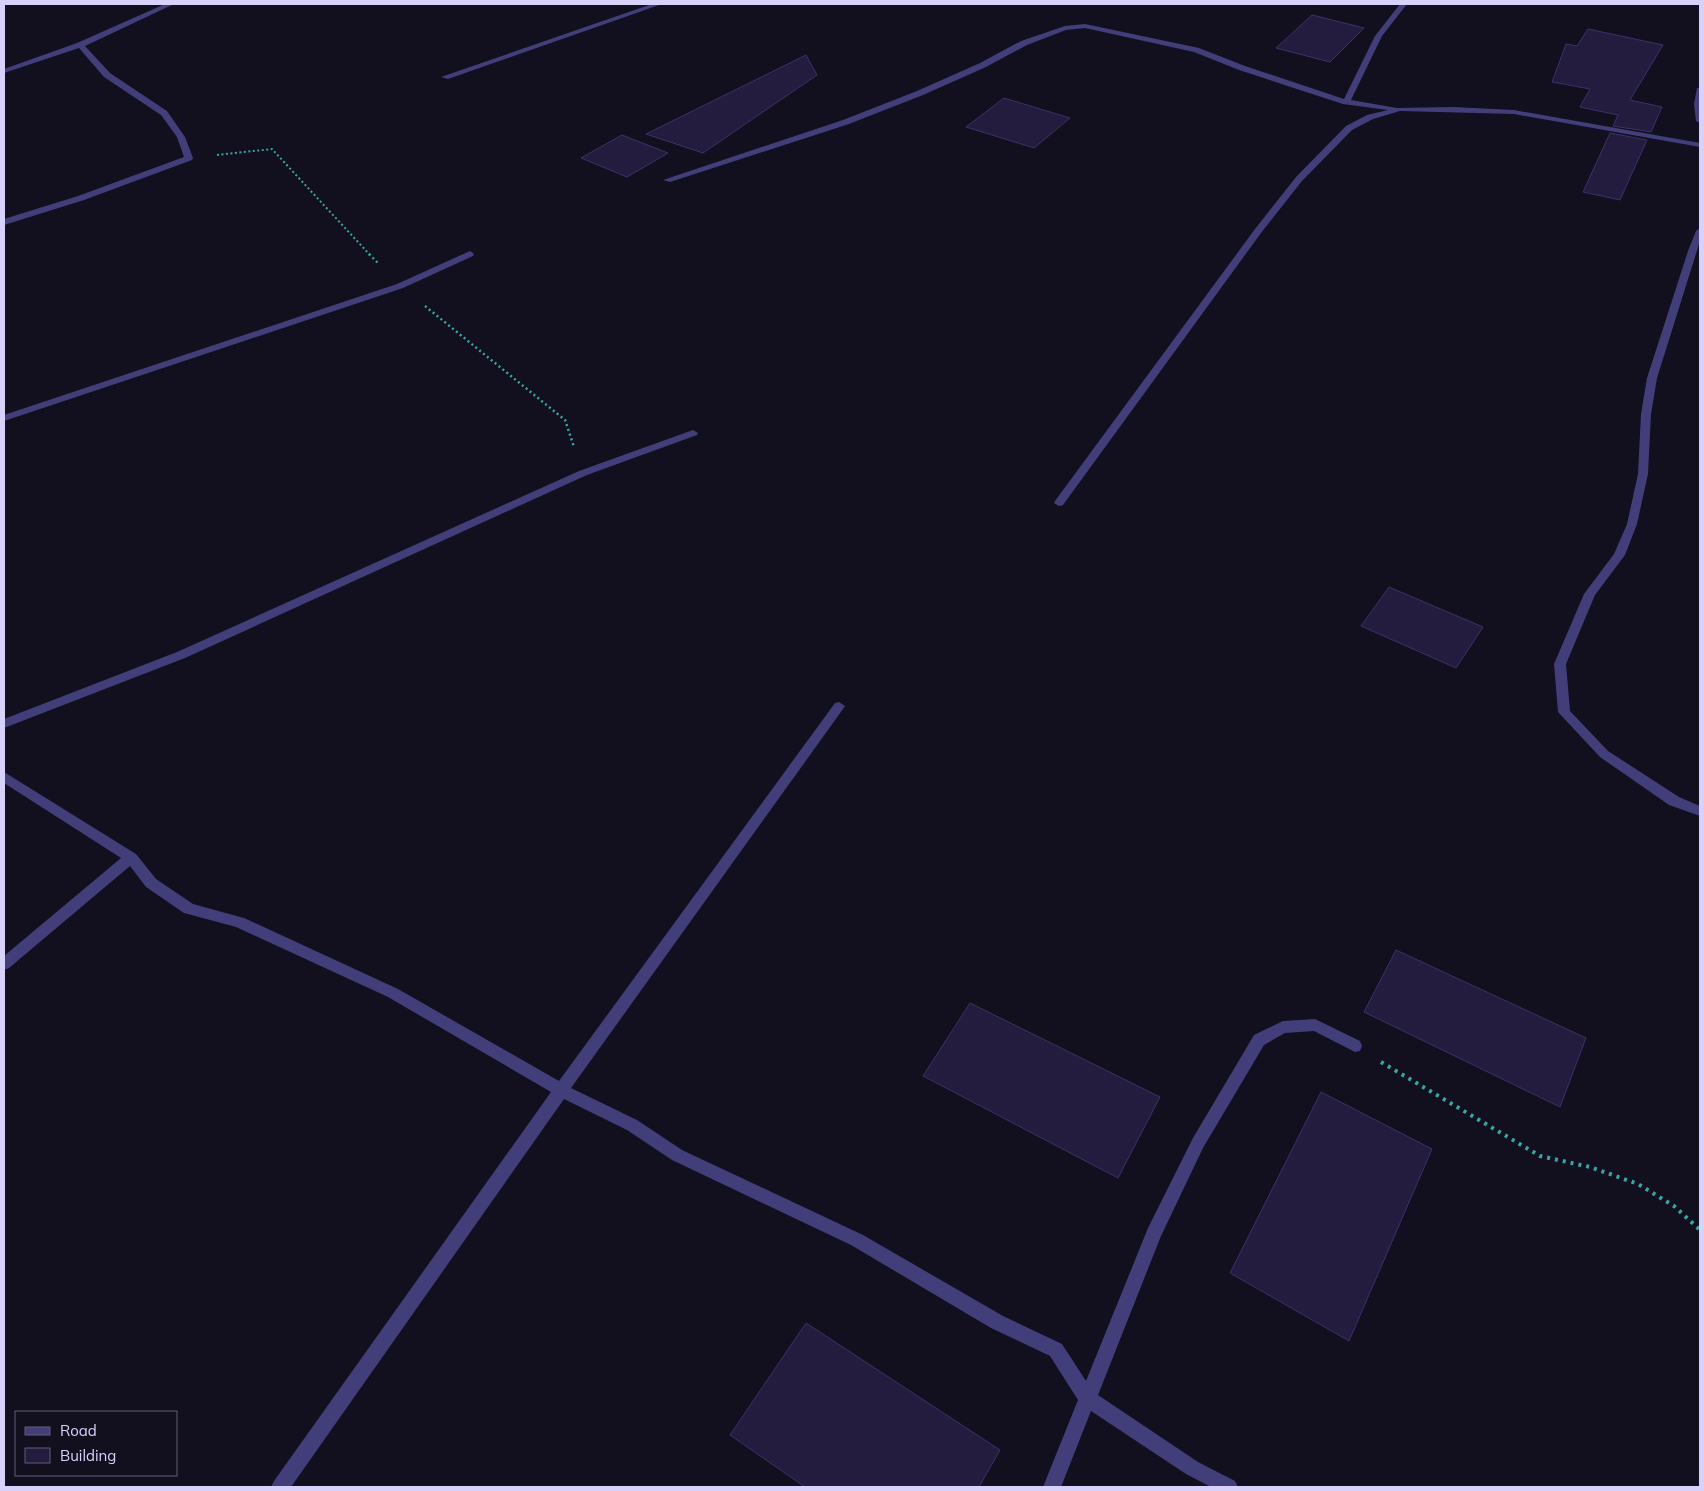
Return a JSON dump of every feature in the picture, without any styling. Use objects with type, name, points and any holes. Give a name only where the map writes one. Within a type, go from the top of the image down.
[{"type":"street","points":[[4,71],[80,45],[170,4]]},
{"type":"street","points":[[446,77],[658,4]]},
{"type":"street","points":[[1346,102],[1379,36],[1403,4]]},
{"type":"street","points":[[667,180],[846,122],[920,94],[983,65],[1024,43],[1065,28],[1086,26],[1196,50],[1242,68],[1346,102],[1400,109],[1514,112],[1700,145]]},
{"type":"street","points":[[4,222],[81,198],[189,158],[181,137],[164,113],[107,75],[80,45]]},
{"type":"street","points":[[1700,90],[1698,104],[1700,122]]},
{"type":"street","points":[[1059,503],[1298,179],[1348,128],[1370,117],[1400,109]]},
{"type":"street","points":[[1700,232],[1692,250],[1652,378],[1646,414],[1642,474],[1632,524],[1619,555],[1590,594],[1560,664],[1564,712],[1604,754],[1674,801],[1700,811]]},
{"type":"street","points":[[4,418],[400,286],[470,254]]},
{"type":"street","points":[[4,724],[181,655],[583,473],[693,433]]},
{"type":"street","points":[[280,1487],[561,1090],[840,706]]},
{"type":"street","points":[[4,777],[132,858],[151,883],[188,909],[239,922],[393,993],[561,1090],[632,1125],[677,1155],[857,1240],[998,1322],[1056,1350],[1088,1399],[1192,1468],[1229,1487]]},
{"type":"street","points":[[4,964],[132,858]]},
{"type":"street","points":[[1052,1487],[1154,1233],[1198,1143],[1259,1040],[1283,1027],[1315,1025],[1355,1046]]},
{"type":"path","points":[[1355,1046],[1540,1156],[1590,1167],[1638,1184],[1674,1206],[1700,1230]]},
{"type":"building","points":[[1312,15],[1364,28],[1330,62],[1276,48]]},
{"type":"building","points":[[1588,29],[1663,45],[1630,100],[1662,107],[1651,132],[1613,126],[1618,115],[1580,107],[1590,89],[1552,82],[1566,44],[1577,46]]},
{"type":"building","points":[[806,55],[817,75],[703,153],[646,134]]},
{"type":"building","points":[[1004,98],[1070,118],[1034,148],[966,127]]},
{"type":"building","points":[[1610,133],[1647,140],[1620,200],[1583,192]]},
{"type":"building","points":[[622,135],[668,153],[627,177],[581,158]]},
{"type":"building","points":[[1389,587],[1483,627],[1456,668],[1361,626]]},
{"type":"building","points":[[1396,950],[1586,1038],[1560,1107],[1364,1012]]},
{"type":"building","points":[[970,1003],[1160,1097],[1118,1178],[923,1076]]},
{"type":"building","points":[[1321,1092],[1432,1149],[1349,1341],[1230,1273]]},
{"type":"building","points":[[806,1323],[1000,1450],[979,1487],[805,1487],[730,1435]]}]
